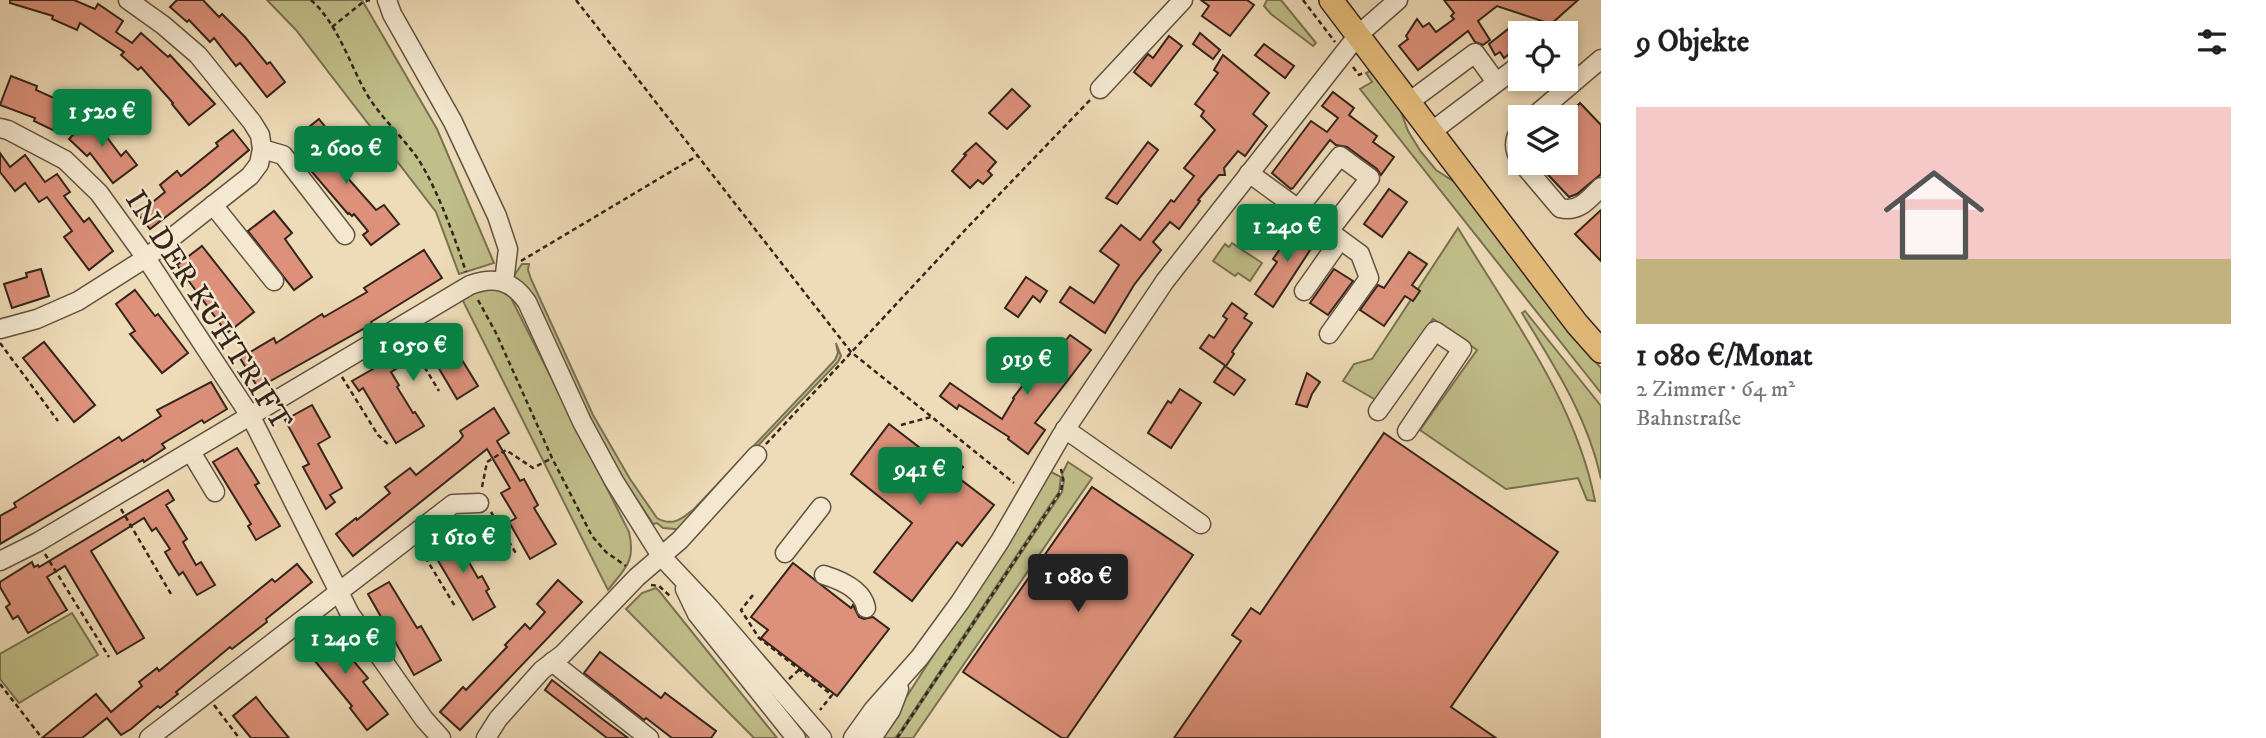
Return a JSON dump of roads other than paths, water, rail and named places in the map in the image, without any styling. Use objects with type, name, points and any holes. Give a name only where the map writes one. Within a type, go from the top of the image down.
[{"type":"main road","points":[[1331,0],[1601,352]]},
{"type":"street","points":[[0,329],[37,319],[78,301],[146,258],[250,176],[259,164],[262,149],[260,135],[252,122],[198,55],[128,0]]},
{"type":"street","points":[[387,0],[392,14],[453,122],[496,216],[508,249],[505,278]]},
{"type":"street","points":[[1100,89],[1183,0]]},
{"type":"street","points":[[853,738],[873,710],[905,677],[966,592],[1028,494],[1063,432],[1165,281],[1358,35],[1398,0]]},
{"type":"street","points":[[1409,102],[1475,53],[1491,75]]},
{"type":"street","points":[[1547,105],[1601,59]]},
{"type":"street","points":[[1431,132],[1508,74]]},
{"type":"street","name":"IN DER KUHTRIFT","points":[[0,128],[65,160],[99,194],[146,258],[251,417],[350,614],[424,719],[441,738]]},
{"type":"street","points":[[262,149],[282,155],[345,235]]},
{"type":"street","points":[[1298,209],[1340,156],[1370,178],[1304,291]]},
{"type":"street","points":[[1249,173],[1360,254],[1369,278],[1329,334]]},
{"type":"street","points":[[1532,175],[1560,208],[1575,208],[1583,204],[1601,187]]},
{"type":"street","points":[[213,205],[274,281]]},
{"type":"street","points":[[0,561],[251,417],[470,285],[483,280],[505,278]]},
{"type":"street","points":[[505,278],[527,302],[582,422],[614,481],[661,556],[709,607],[821,738]]},
{"type":"street","points":[[1378,411],[1435,331],[1462,349],[1406,431]]},
{"type":"street","points":[[1063,432],[1201,524]]},
{"type":"street","points":[[191,452],[215,492]]},
{"type":"street","points":[[486,738],[498,719],[542,670],[563,654],[637,577],[680,540],[757,455]]},
{"type":"street","points":[[149,738],[453,505],[479,503]]},
{"type":"street","points":[[785,553],[821,507]]},
{"type":"street","points":[[824,575],[837,579],[856,592],[866,608]]},
{"type":"street","points":[[680,576],[697,614],[796,738]]},
{"type":"street","points":[[552,663],[649,738]]},
{"type":"street","points":[[872,738],[891,710],[905,677]]}]
